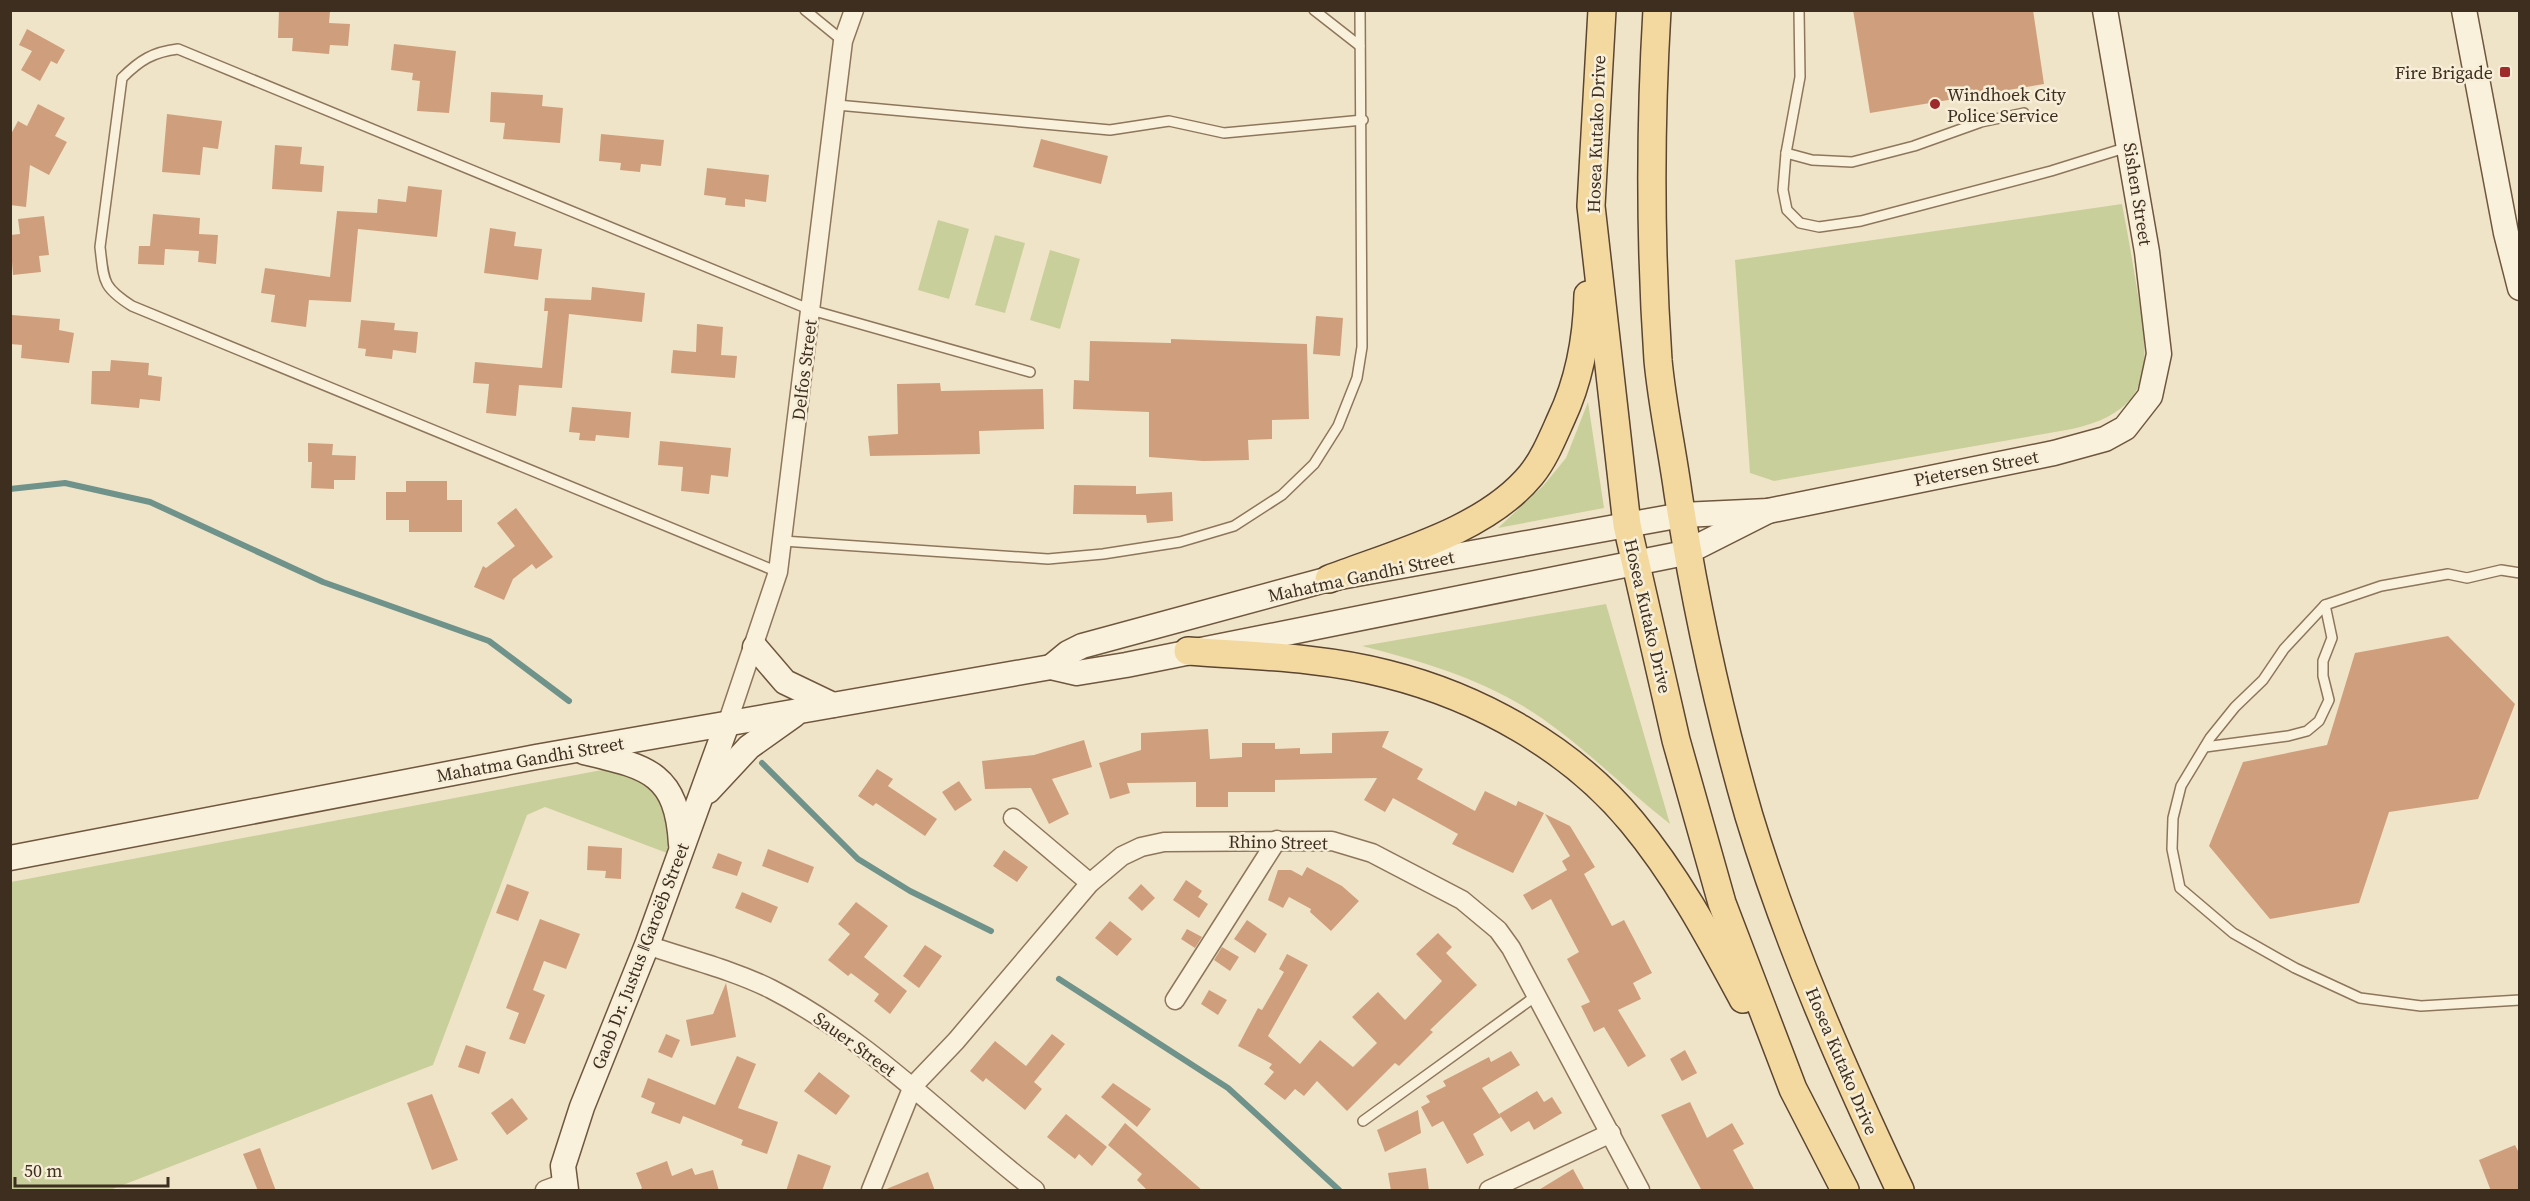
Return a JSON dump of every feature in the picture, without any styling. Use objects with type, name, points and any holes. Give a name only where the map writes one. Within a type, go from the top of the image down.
[{"type":"main road","name":"Hosea Kutako Drive","points":[[1602,10],[1591,206],[1627,525],[1697,822],[1722,903],[1793,1089],[1845,1191]]},
{"type":"main road","name":"Hosea Kutako Drive","points":[[1658,10],[1652,211],[1659,363],[1704,643],[1754,828],[1811,991],[1900,1191]]},
{"type":"main road","points":[[1329,579],[1472,522],[1510,496],[1531,476],[1546,453],[1573,394],[1588,324],[1591,206]]},
{"type":"main road","points":[[1188,651],[1334,663],[1387,674],[1433,688],[1524,730],[1609,797],[1664,864],[1694,909],[1793,1089]]},
{"type":"street","name":"Delfos Street","points":[[727,724],[755,647],[778,572],[837,105],[843,41],[854,10]]},
{"type":"street","name":"Sishen Street","points":[[2105,10],[2130,146],[2157,329],[2159,354],[2155,379]]},
{"type":"street","points":[[2464,10],[2506,232],[2520,288]]},
{"type":"street","name":"Pietersen Street","points":[[1682,515],[1768,511],[2054,453],[2105,439],[2124,428],[2139,412],[2150,396],[2155,379]]},
{"type":"street","name":"Pietersen Street","points":[[1688,552],[1768,511]]},
{"type":"street","name":"Mahatma Gandhi Street","points":[[1051,668],[1068,653],[1082,646],[1329,579],[1682,515]]},
{"type":"street","name":"Mahatma Gandhi Street","points":[[10,858],[577,750],[834,705],[1051,668],[1077,673],[1104,670],[1188,651],[1688,552]]},
{"type":"street","points":[[755,647],[785,682],[834,705]]},
{"type":"street","points":[[702,797],[749,747],[801,711]]},
{"type":"street","name":"Gaob Dr. Justus ǁGaroëb Street","points":[[558,1188],[582,1107],[647,945],[727,724]]},
{"type":"street","points":[[577,750],[632,765],[660,780],[677,808],[681,850]]},
{"type":"street","points":[[1013,818],[1090,883]]},
{"type":"street","points":[[1175,1000],[1277,840]]},
{"type":"street","name":"Rhino Street","points":[[913,1086],[956,1041],[1090,883],[1122,856],[1164,842],[1332,841],[1372,853],[1462,900],[1498,930],[1611,1133],[1640,1191]]},
{"type":"street","name":"Sauer Street","points":[[647,945],[769,988],[805,1008],[913,1086],[1035,1191]]},
{"type":"street","points":[[871,1191],[913,1086]]},
{"type":"street","points":[[1489,1191],[1611,1133]]},
{"type":"lane","points":[[805,10],[843,41]]},
{"type":"lane","points":[[1314,10],[1360,46]]},
{"type":"lane","points":[[783,541],[1048,559],[1103,554],[1180,542],[1234,526],[1282,495],[1314,464],[1338,426],[1357,378],[1364,315],[1360,10]]},
{"type":"lane","points":[[1799,10],[1800,77],[1786,153],[1783,190],[1787,210],[1800,223],[1819,228],[1862,221],[2051,171],[2130,146]]},
{"type":"lane","points":[[778,572],[143,311],[111,292],[103,272],[100,247],[122,78],[141,60],[158,51],[178,49],[811,310],[1030,372]]},
{"type":"lane","points":[[837,105],[1110,130],[1169,121],[1224,133],[1363,120]]},
{"type":"lane","points":[[1786,153],[1812,160],[1852,162],[1914,146],[1981,122],[2024,113]]},
{"type":"lane","points":[[2520,573],[2501,570],[2467,578],[2448,574],[2381,586],[2325,605],[2284,649],[2263,680],[2235,707],[2205,747],[2181,786],[2173,818],[2172,849],[2180,888],[2234,933],[2295,968],[2360,998],[2421,1006],[2520,1000]]},
{"type":"lane","points":[[2205,747],[2288,736],[2307,731],[2319,721],[2329,700],[2323,676],[2323,661],[2332,638],[2325,605]]},
{"type":"lane","points":[[1363,1121],[1536,996]]},
{"type":"green space","points":[[2122,204],[2142,320],[2144,364],[2140,382],[2132,397],[2119,410],[2099,421],[2072,429],[1774,481],[1750,473],[1735,260]]},
{"type":"green space","points":[[938,220],[969,229],[949,299],[918,290]]},
{"type":"green space","points":[[995,235],[1025,243],[1005,313],[975,305]]},
{"type":"green space","points":[[1050,250],[1080,259],[1060,329],[1030,320]]},
{"type":"green space","points":[[1588,402],[1604,508],[1498,528],[1543,486],[1566,458]]},
{"type":"green space","points":[[1606,604],[1670,824],[1576,744],[1522,706],[1479,683],[1456,674],[1362,646]]},
{"type":"green space","points":[[607,769],[621,769],[661,795],[671,834],[667,853],[545,807],[527,815],[433,1065],[110,1190],[11,1190],[11,882]]},
{"type":"building","points":[[279,10],[330,12],[329,23],[350,24],[348,46],[330,45],[329,54],[292,51],[293,38],[278,38]]},
{"type":"building","points":[[1853,10],[2033,10],[2044,84],[1870,113]]},
{"type":"building","points":[[27,29],[65,50],[57,64],[51,61],[40,81],[21,70],[32,51],[19,45]]},
{"type":"building","points":[[394,44],[456,51],[449,113],[417,111],[420,81],[412,80],[413,73],[391,70]]},
{"type":"building","points":[[491,92],[543,95],[542,106],[563,108],[560,143],[503,139],[505,123],[490,122]]},
{"type":"building","points":[[38,104],[65,118],[55,136],[67,142],[49,175],[30,165],[26,207],[10,205],[10,136],[18,121],[27,126]]},
{"type":"building","points":[[167,114],[222,121],[218,149],[203,147],[200,175],[162,172]]},
{"type":"building","points":[[601,134],[664,140],[661,166],[641,164],[640,172],[620,170],[621,163],[599,161]]},
{"type":"building","points":[[1041,139],[1108,156],[1101,184],[1033,167]]},
{"type":"building","points":[[275,145],[302,147],[300,164],[324,166],[322,192],[272,189]]},
{"type":"building","points":[[707,168],[769,175],[766,202],[745,199],[745,207],[725,205],[726,198],[704,195]]},
{"type":"building","points":[[408,186],[442,190],[437,237],[358,229],[351,302],[309,300],[306,327],[271,322],[275,295],[261,293],[265,268],[330,277],[337,211],[377,213],[378,199],[406,202]]},
{"type":"building","points":[[153,214],[200,218],[199,234],[218,235],[216,264],[198,262],[199,251],[165,249],[164,265],[138,264],[139,246],[150,246]]},
{"type":"building","points":[[44,216],[49,255],[39,256],[41,272],[13,275],[10,235],[20,234],[18,219]]},
{"type":"building","points":[[490,228],[516,232],[514,246],[542,249],[538,280],[484,273]]},
{"type":"building","points":[[592,287],[645,293],[642,322],[569,314],[562,388],[519,385],[516,416],[486,413],[489,384],[473,383],[475,362],[542,368],[548,311],[544,311],[545,298],[591,300]]},
{"type":"building","points":[[12,315],[60,319],[59,330],[74,333],[69,363],[21,358],[22,345],[10,344]]},
{"type":"building","points":[[1316,316],[1343,318],[1340,356],[1313,354]]},
{"type":"building","points":[[361,320],[395,323],[394,330],[418,332],[416,353],[393,350],[392,359],[365,356],[366,349],[358,348]]},
{"type":"building","points":[[697,324],[723,327],[721,355],[737,356],[735,378],[671,373],[673,350],[696,352]]},
{"type":"building","points":[[1171,339],[1307,344],[1309,419],[1272,420],[1272,439],[1248,440],[1249,460],[1203,461],[1149,457],[1149,412],[1073,409],[1074,380],[1089,381],[1090,341],[1171,343]]},
{"type":"building","points":[[111,360],[149,363],[148,375],[162,377],[160,401],[140,399],[139,408],[91,404],[92,371],[110,371]]},
{"type":"building","points":[[940,383],[941,391],[1043,389],[1044,429],[979,431],[980,454],[870,456],[868,436],[898,434],[897,384]]},
{"type":"building","points":[[572,407],[631,412],[629,438],[596,435],[595,441],[579,440],[580,433],[569,432]]},
{"type":"building","points":[[660,441],[731,448],[728,477],[711,475],[709,494],[681,491],[683,467],[658,465]]},
{"type":"building","points":[[308,443],[333,444],[332,455],[356,456],[355,480],[334,480],[334,489],[311,488],[312,462],[308,462]]},
{"type":"building","points":[[406,481],[447,481],[447,500],[462,500],[462,532],[409,532],[409,520],[386,520],[386,492],[406,492]]},
{"type":"building","points":[[1074,485],[1136,486],[1136,494],[1172,492],[1173,521],[1147,523],[1146,515],[1073,514]]},
{"type":"building","points":[[516,508],[553,557],[536,569],[532,564],[513,579],[504,600],[474,587],[483,566],[486,568],[515,546],[497,523]]},
{"type":"building","points":[[2448,636],[2515,704],[2478,799],[2389,812],[2359,903],[2270,919],[2209,846],[2243,762],[2327,745],[2355,653]]},
{"type":"building","points":[[1208,729],[1210,759],[1242,757],[1242,743],[1275,743],[1275,749],[1300,748],[1300,754],[1332,753],[1332,733],[1389,731],[1382,747],[1423,769],[1417,779],[1475,811],[1485,791],[1516,806],[1518,801],[1544,813],[1513,873],[1452,844],[1458,834],[1393,798],[1385,812],[1364,800],[1377,778],[1275,780],[1275,792],[1228,792],[1228,807],[1196,807],[1196,782],[1127,783],[1130,793],[1110,799],[1099,763],[1141,750],[1141,733]]},
{"type":"building","points":[[1084,740],[1092,767],[1052,779],[1069,814],[1049,824],[1031,788],[985,789],[982,761],[1034,755]]},
{"type":"building","points":[[877,769],[893,779],[888,786],[937,819],[925,836],[876,803],[873,806],[858,796]]},
{"type":"building","points":[[959,781],[972,800],[955,811],[942,792]]},
{"type":"building","points":[[1545,814],[1570,826],[1595,867],[1584,874],[1612,926],[1624,920],[1652,973],[1633,983],[1641,999],[1618,1010],[1646,1056],[1628,1067],[1604,1027],[1594,1032],[1581,1006],[1590,1002],[1567,959],[1579,952],[1551,899],[1532,910],[1523,895],[1567,870],[1562,861],[1570,856]]},
{"type":"building","points":[[588,846],[622,848],[621,879],[605,878],[606,871],[587,870]]},
{"type":"building","points":[[768,849],[814,867],[808,883],[762,866]]},
{"type":"building","points":[[1004,850],[1028,867],[1017,882],[993,866]]},
{"type":"building","points":[[718,853],[742,862],[737,876],[712,868]]},
{"type":"building","points":[[1307,867],[1342,886],[1359,901],[1331,931],[1310,912],[1311,909],[1289,897],[1283,908],[1268,900],[1278,870],[1291,870],[1302,876]]},
{"type":"building","points":[[1186,880],[1202,891],[1198,897],[1208,904],[1199,918],[1173,900]]},
{"type":"building","points":[[507,884],[529,892],[518,921],[496,913]]},
{"type":"building","points":[[1141,884],[1155,898],[1142,911],[1128,898]]},
{"type":"building","points":[[742,892],[778,907],[771,923],[735,908]]},
{"type":"building","points":[[856,902],[888,926],[864,957],[907,991],[890,1014],[874,1001],[879,994],[851,973],[848,976],[828,960],[850,934],[838,924]]},
{"type":"building","points":[[540,919],[580,934],[566,969],[544,961],[533,990],[545,995],[525,1044],[509,1039],[519,1013],[506,1008]]},
{"type":"building","points":[[1247,920],[1267,934],[1255,953],[1234,939]]},
{"type":"building","points":[[1110,921],[1132,939],[1117,956],[1095,938]]},
{"type":"building","points":[[1187,929],[1202,937],[1195,948],[1181,939]]},
{"type":"building","points":[[1438,933],[1452,947],[1446,953],[1477,985],[1430,1030],[1433,1032],[1399,1066],[1395,1063],[1347,1111],[1317,1081],[1304,1096],[1295,1089],[1285,1100],[1264,1084],[1274,1072],[1269,1068],[1272,1064],[1238,1046],[1258,1008],[1262,1010],[1284,972],[1279,969],[1287,954],[1308,965],[1268,1036],[1300,1064],[1320,1040],[1353,1067],[1377,1043],[1352,1017],[1378,992],[1405,1020],[1442,981],[1416,954]]},
{"type":"building","points":[[925,945],[942,956],[919,988],[903,976]]},
{"type":"building","points":[[1222,947],[1239,957],[1230,971],[1214,960]]},
{"type":"building","points":[[726,983],[736,1037],[691,1046],[686,1020],[713,1014]]},
{"type":"building","points":[[1209,990],[1227,1000],[1218,1015],[1201,1004]]},
{"type":"building","points":[[666,1034],[680,1040],[672,1058],[658,1052]]},
{"type":"building","points":[[1052,1034],[1065,1044],[1034,1082],[1042,1089],[1025,1110],[986,1078],[983,1082],[970,1071],[995,1041],[1026,1066]]},
{"type":"building","points":[[466,1045],[486,1052],[479,1074],[458,1067]]},
{"type":"building","points":[[1685,1050],[1697,1073],[1682,1081],[1670,1059]]},
{"type":"building","points":[[1511,1051],[1520,1065],[1482,1088],[1501,1117],[1473,1134],[1484,1155],[1467,1164],[1443,1121],[1432,1127],[1421,1107],[1430,1102],[1426,1096],[1446,1086],[1443,1081],[1489,1057],[1491,1062]]},
{"type":"building","points":[[737,1056],[756,1064],[738,1108],[778,1122],[767,1154],[741,1145],[743,1140],[683,1116],[680,1124],[651,1113],[655,1103],[641,1097],[648,1078],[715,1105]]},
{"type":"building","points":[[819,1072],[850,1096],[836,1115],[804,1091]]},
{"type":"building","points":[[1113,1083],[1151,1109],[1137,1127],[1101,1097]]},
{"type":"building","points":[[1537,1091],[1544,1102],[1552,1097],[1562,1113],[1534,1130],[1529,1121],[1511,1132],[1499,1114]]},
{"type":"building","points":[[432,1094],[458,1160],[432,1170],[407,1103]]},
{"type":"building","points":[[512,1098],[528,1119],[507,1135],[491,1113]]},
{"type":"building","points":[[1690,1102],[1707,1138],[1732,1123],[1744,1144],[1733,1150],[1755,1191],[1702,1191],[1661,1115]]},
{"type":"building","points":[[1418,1110],[1421,1133],[1385,1152],[1377,1130]]},
{"type":"building","points":[[1066,1114],[1107,1147],[1092,1166],[1079,1154],[1075,1159],[1047,1137]]},
{"type":"building","points":[[1125,1123],[1203,1191],[1148,1191],[1137,1180],[1142,1174],[1108,1145]]},
{"type":"building","points":[[2515,1145],[2520,1155],[2520,1191],[2491,1191],[2479,1160]]},
{"type":"building","points":[[260,1148],[276,1191],[258,1191],[243,1154]]},
{"type":"building","points":[[798,1154],[831,1166],[822,1191],[786,1191]]},
{"type":"building","points":[[667,1161],[672,1176],[692,1168],[695,1175],[713,1170],[719,1191],[638,1191],[642,1188],[636,1173]]},
{"type":"building","points":[[1426,1168],[1429,1191],[1391,1191],[1388,1173]]},
{"type":"building","points":[[1573,1169],[1585,1191],[1537,1191]]},
{"type":"building","points":[[928,1172],[935,1191],[884,1191],[884,1190]]},
{"type":"waterway","points":[[10,489],[65,483],[150,502],[323,582],[489,641],[569,701]]},
{"type":"waterway","points":[[762,763],[858,859],[910,891],[991,931]]},
{"type":"waterway","points":[[1059,979],[1228,1088],[1339,1190]]},
{"type":"place","name":"Fire Brigade","points":[[2505,72]]},
{"type":"place","name":"Windhoek City Police Service","points":[[1935,104]]}]
